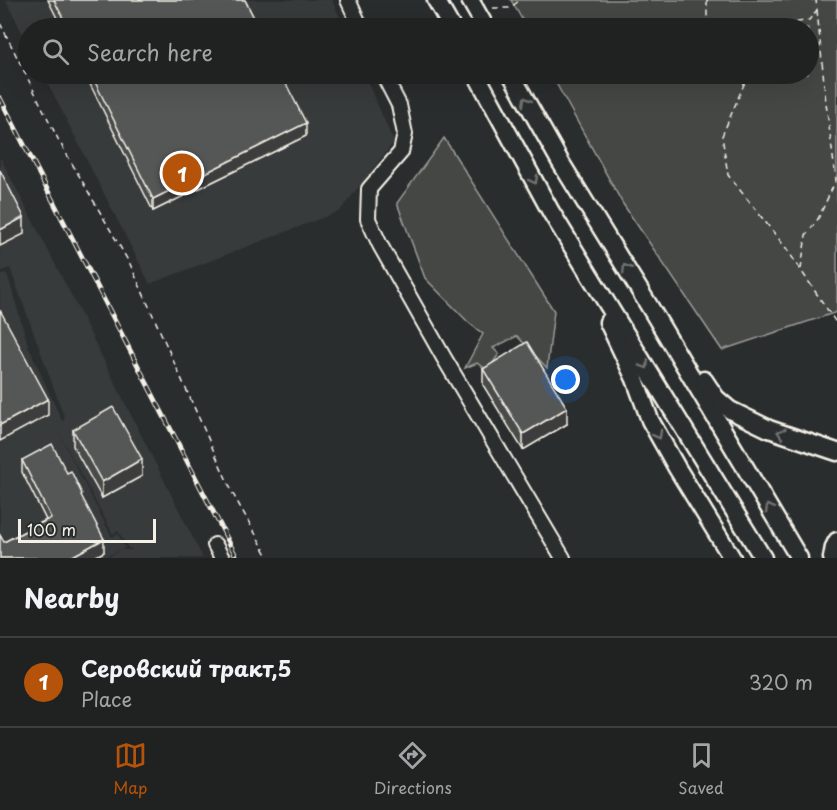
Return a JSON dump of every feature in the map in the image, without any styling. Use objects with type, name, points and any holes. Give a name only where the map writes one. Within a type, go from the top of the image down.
[{"type":"main road","points":[[436,0],[446,18]]},
{"type":"main road","points":[[470,0],[480,18]]},
{"type":"main road","points":[[481,84],[606,318],[635,379],[650,420],[732,558]]},
{"type":"main road","points":[[517,84],[561,162],[799,558]]},
{"type":"main road","points":[[551,212],[763,558]]},
{"type":"main road","points":[[648,304],[716,398],[730,410],[769,429],[837,452]]},
{"type":"main road","points":[[832,558],[837,541]]},
{"type":"lane","points":[[348,0],[356,18]]},
{"type":"lane","points":[[388,84],[399,105],[405,134],[401,152],[369,189],[368,219],[380,245],[444,358],[563,558]]},
{"type":"lane","points":[[215,545],[222,558]]},
{"type":"path","points":[[494,8],[510,8],[520,0]]},
{"type":"path","points":[[707,0],[707,18]]},
{"type":"path","points":[[816,0],[818,18]]},
{"type":"path","points":[[811,18],[817,10]]},
{"type":"path","points":[[0,22],[18,58]]},
{"type":"path","points":[[801,270],[806,234],[818,219],[836,180],[819,31]]},
{"type":"path","points":[[31,84],[59,141],[130,264],[233,494],[269,558]]},
{"type":"path","points":[[744,84],[722,136],[728,175],[786,248],[837,324]]},
{"type":"shaded area","points":[[6,0],[332,0],[340,18],[18,18],[18,25]]},
{"type":"shaded area","points":[[511,0],[837,0],[837,312],[722,350],[623,204],[557,84],[819,84],[819,18],[521,18]]},
{"type":"shaded area","points":[[48,84],[368,84],[394,142],[340,211],[150,284]]},
{"type":"shaded area","points":[[444,138],[554,311],[547,368],[517,336],[493,348],[499,354],[488,370],[477,363],[465,368],[483,334],[425,278],[397,203]]},
{"type":"shaded area","points":[[0,157],[203,558],[107,558],[120,550],[103,558],[0,558],[0,276],[7,273],[28,345],[62,421],[65,419],[10,268],[0,272]],"holes":[[[56,428],[113,534],[118,531],[128,548],[133,550],[121,550],[125,548],[118,534],[112,537]]]},
{"type":"building","points":[[54,0],[245,0],[254,18],[63,18]]},
{"type":"building","points":[[96,84],[286,84],[306,123],[153,199]]},
{"type":"building","points":[[0,170],[24,217],[0,230]]},
{"type":"building","points":[[0,310],[48,399],[0,425]]},
{"type":"building","points":[[527,342],[567,408],[523,434],[483,369]]},
{"type":"building","points":[[113,407],[142,459],[102,482],[73,430]]},
{"type":"building","points":[[52,444],[67,473],[71,471],[104,539],[69,558],[0,558],[0,535],[4,542],[51,518],[22,460]]},
{"type":"railway","points":[[0,98],[237,558]]},
{"type":"place","name":"Серовский тракт,5","points":[[182,173]]}]
